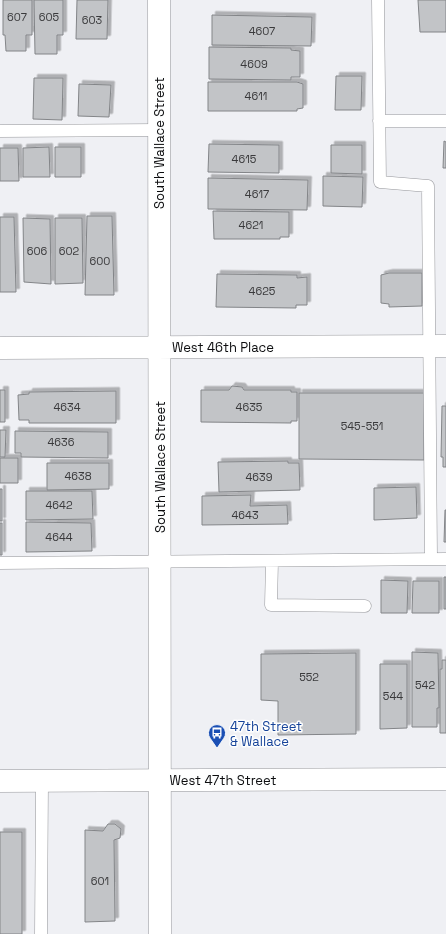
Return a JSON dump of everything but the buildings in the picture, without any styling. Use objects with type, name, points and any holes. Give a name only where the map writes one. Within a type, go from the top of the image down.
[{"type":"street","name":"South Wallace Street","points":[[159,0],[160,934]]},
{"type":"street","name":"West 46th Place","points":[[0,348],[438,346]]},
{"type":"street","name":"West 47th Street","points":[[0,781],[446,779]]},
{"type":"lane","points":[[378,0],[380,182],[428,186],[438,346],[431,559]]},
{"type":"lane","points":[[379,121],[446,121]]},
{"type":"lane","points":[[0,131],[159,130]]},
{"type":"lane","points":[[0,563],[446,559]]},
{"type":"lane","points":[[272,561],[271,605],[365,606]]},
{"type":"lane","points":[[41,934],[42,781]]},
{"type":"place","name":"47th Street & Wallace","points":[[217,748]]}]
